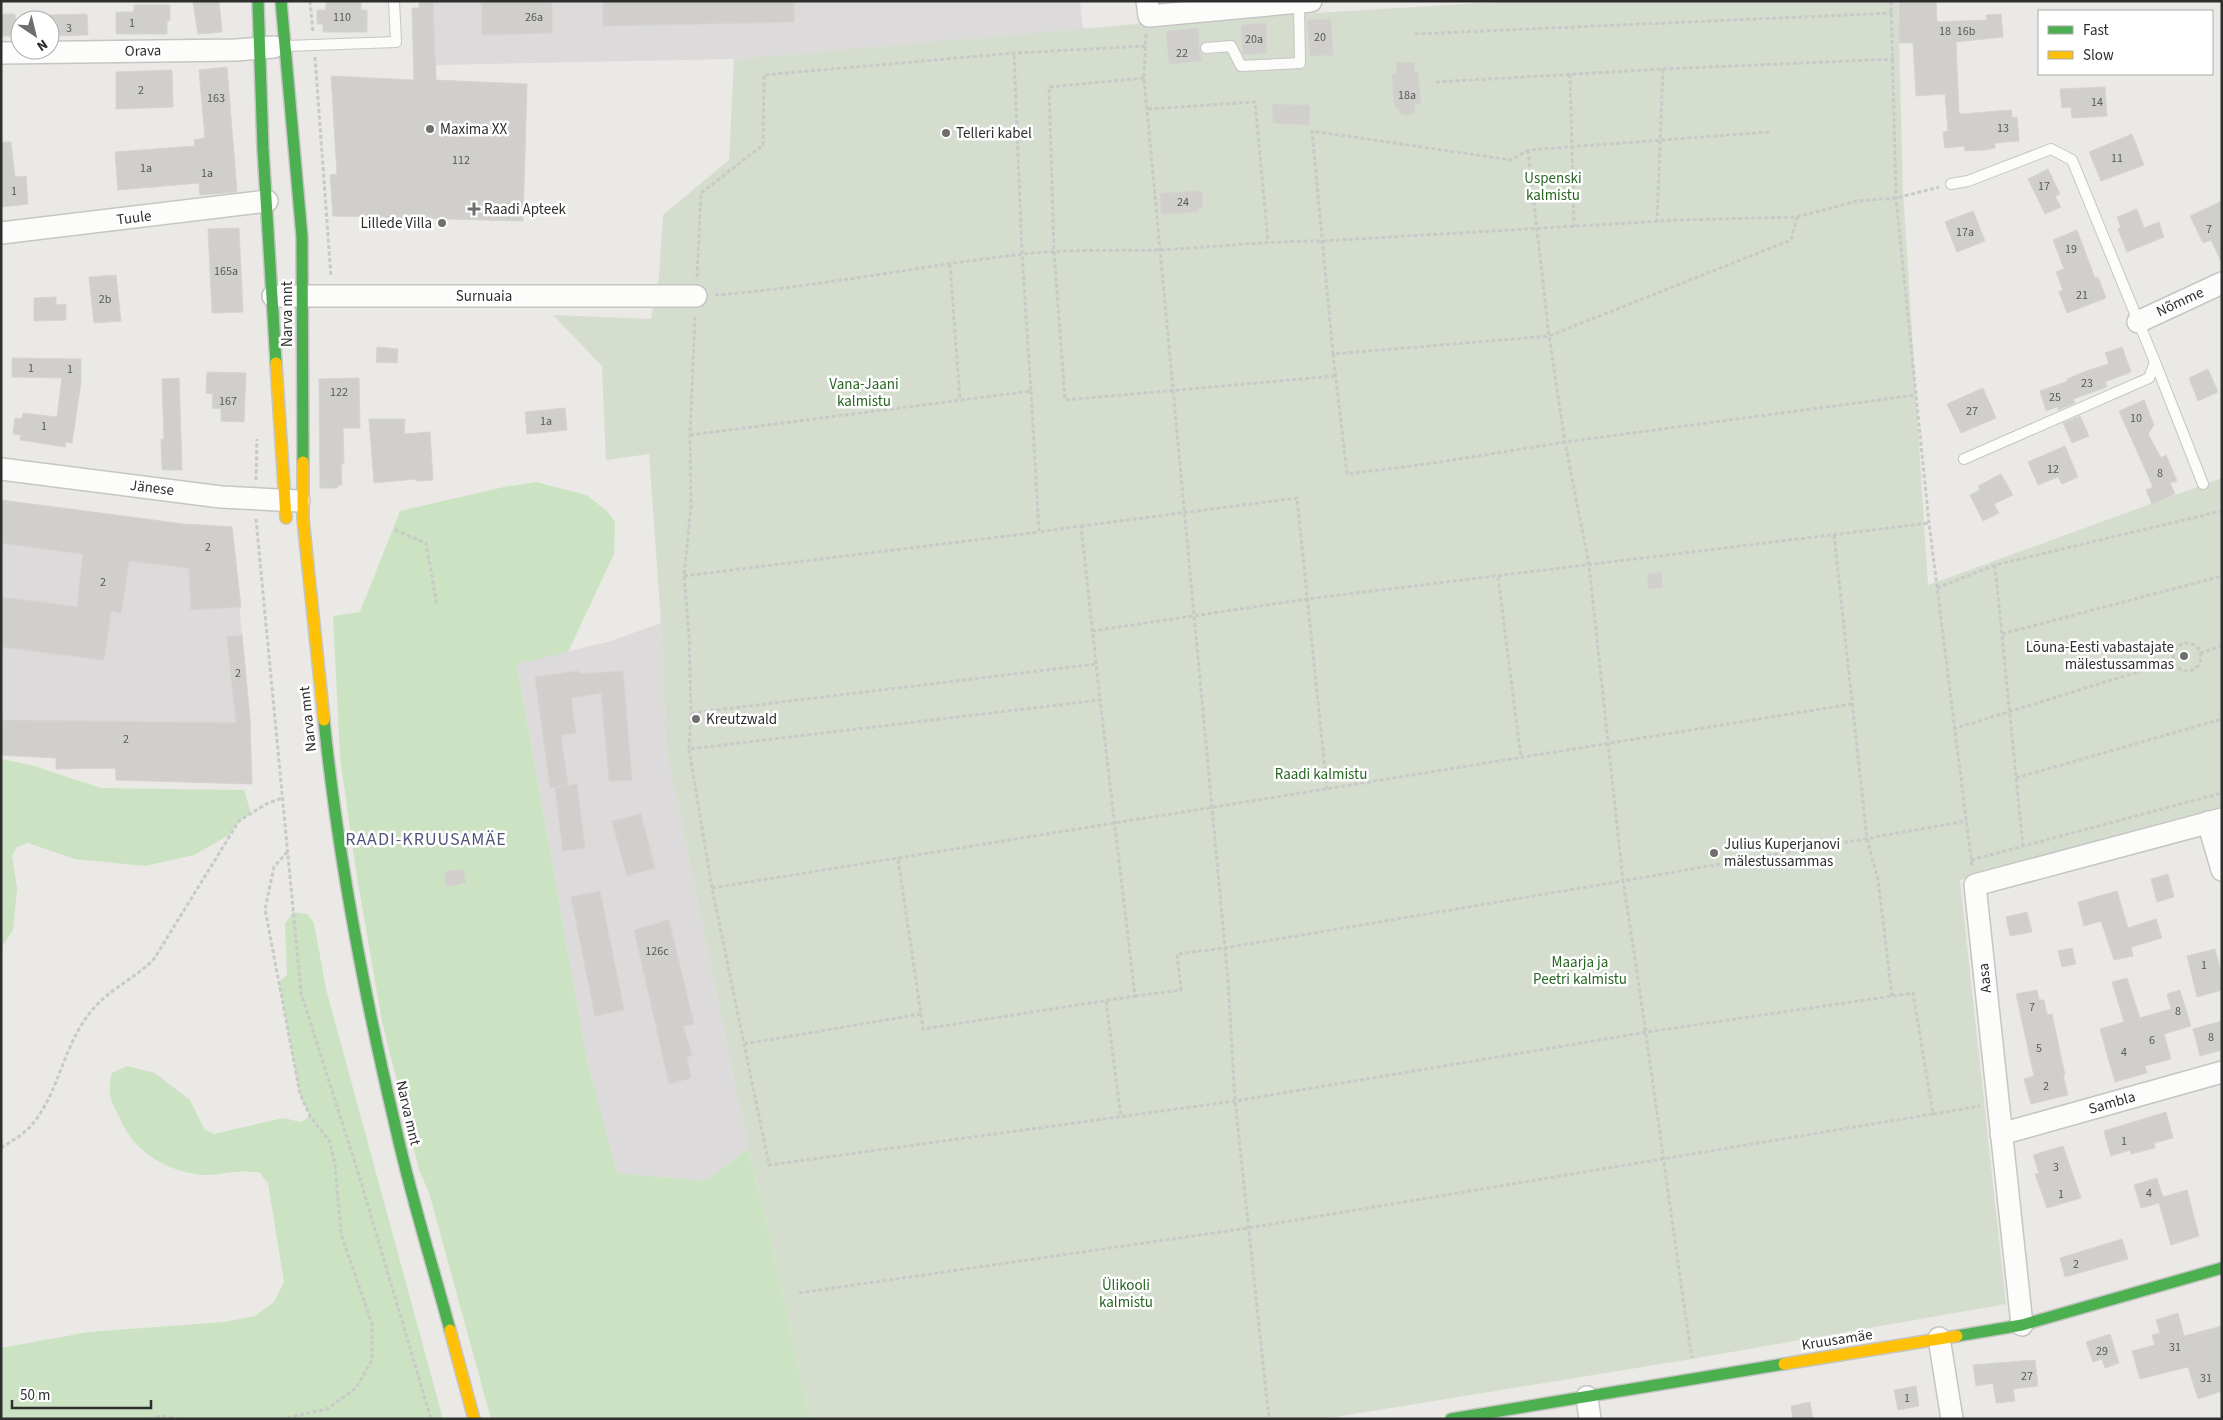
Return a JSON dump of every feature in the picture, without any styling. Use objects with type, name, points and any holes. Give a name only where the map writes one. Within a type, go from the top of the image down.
[{"type":"main road","name":"Narva mnt","points":[[258,1],[273,296],[294,501],[332,801],[355,942],[396,1131],[474,1419]]},
{"type":"main road","name":"Narva mnt","points":[[281,1],[299,197],[303,294],[294,501],[287,528]]},
{"type":"main road","name":"Kruusamäe","points":[[1451,1419],[2022,1325],[2222,1268]]},
{"type":"street","points":[[1148,14],[1305,2]]},
{"type":"street","name":"Orava","points":[[1,53],[285,46]]},
{"type":"street","name":"Tuule","points":[[1,233],[267,201]]},
{"type":"street","name":"Nõmme","points":[[2138,322],[2222,283]]},
{"type":"street","name":"Surnuaia","points":[[273,296],[303,294],[696,296]]},
{"type":"street","name":"Jänese","points":[[1,469],[257,500],[294,501]]},
{"type":"street","points":[[1975,885],[2215,821],[2222,870]]},
{"type":"street","name":"Aasa","points":[[1975,885],[2022,1325]]},
{"type":"street","name":"Sambla","points":[[2002,1134],[2222,1072]]},
{"type":"street","points":[[1939,1338],[1952,1419]]},
{"type":"street","points":[[1586,1397],[1590,1419]]},
{"type":"lane","points":[[285,46],[396,42],[394,1]]},
{"type":"lane","points":[[1206,48],[1231,46],[1241,66],[1300,63],[1305,2]]},
{"type":"lane","points":[[1951,184],[1968,181],[2051,149],[2072,160],[2203,484]]},
{"type":"lane","points":[[1964,459],[2148,378],[2155,362]]},
{"type":"path","points":[[1891,1],[1894,59],[1896,198],[1929,523],[1975,885]]},
{"type":"path","points":[[1415,34],[1892,13]]},
{"type":"path","points":[[1148,14],[1144,78],[1228,980],[1235,1102],[1268,1419]]},
{"type":"path","points":[[1146,46],[1014,53],[764,75],[763,146],[701,193],[690,435],[691,507],[684,576],[689,636],[691,713],[689,749],[712,888],[769,1165],[1235,1102],[1647,1032],[1913,994],[1933,1114]]},
{"type":"path","points":[[1014,53],[1022,254],[1039,532]]},
{"type":"path","points":[[1436,82],[1663,69],[1894,59]]},
{"type":"path","points":[[1658,222],[1663,69]]},
{"type":"path","points":[[1570,74],[1574,227]]},
{"type":"path","points":[[1144,78],[1049,87],[1054,252],[1065,400],[1335,376]]},
{"type":"path","points":[[1148,109],[1255,102],[1268,241]]},
{"type":"path","points":[[1768,132],[1528,150],[1511,160],[1312,131],[1335,376],[1347,474],[1916,394]]},
{"type":"path","points":[[1528,150],[1549,336],[1565,442],[1589,565],[1623,880],[1647,1032],[1662,1159],[1692,1359]]},
{"type":"path","points":[[696,296],[777,290],[1022,254],[1160,250],[1268,241],[1322,241],[1658,222],[1797,217],[1857,201],[1896,198],[1951,184]]},
{"type":"path","points":[[1333,354],[1549,336],[1791,240],[1797,217]]},
{"type":"path","points":[[950,264],[960,400]]},
{"type":"path","points":[[690,435],[1031,391]]},
{"type":"path","points":[[684,576],[1297,498],[1327,789]]},
{"type":"path","points":[[257,500],[256,529],[301,993],[361,1182],[431,1419]]},
{"type":"path","points":[[1937,588],[1995,565],[2222,511]]},
{"type":"path","points":[[1092,631],[1308,599],[1929,523]]},
{"type":"path","points":[[1081,526],[1135,996]]},
{"type":"path","points":[[395,530],[426,543],[437,605]]},
{"type":"path","points":[[1834,535],[1867,839],[1878,879],[1892,996]]},
{"type":"path","points":[[1995,565],[2023,847]]},
{"type":"path","points":[[2002,634],[2222,576]]},
{"type":"path","points":[[1498,577],[1521,758]]},
{"type":"path","points":[[2183,643],[2192,644],[2200,653],[2200,663],[2193,670],[2179,669],[2173,661],[2173,652],[2183,643]]},
{"type":"path","points":[[2200,653],[2222,646]]},
{"type":"path","points":[[1954,729],[2173,661]]},
{"type":"path","points":[[691,713],[1096,664]]},
{"type":"path","points":[[689,749],[1100,700]]},
{"type":"path","points":[[712,888],[1852,704]]},
{"type":"path","points":[[2016,778],[2222,719]]},
{"type":"path","points":[[1971,860],[2222,793]]},
{"type":"path","points":[[1,1148],[18,1138],[34,1123],[44,1106],[70,1042],[95,1006],[143,970],[154,959],[239,821],[266,804],[282,798]]},
{"type":"path","points":[[898,859],[923,1029],[1181,990],[1178,954],[1224,948],[1967,821]]},
{"type":"path","points":[[282,1419],[327,1409],[356,1388],[372,1360],[372,1324],[341,1234],[335,1165],[330,1142],[310,1116],[300,1094],[265,909],[274,867],[287,852]]},
{"type":"path","points":[[1106,1001],[1121,1117]]},
{"type":"path","points":[[744,1044],[922,1014]]},
{"type":"path","points":[[799,1293],[1248,1228],[1998,1103]]},
{"type":"path","points":[[150,1419],[162,1416],[179,1419]]},
{"type":"shaded area","points":[[433,1],[1080,1],[1083,29],[734,59],[436,65]]},
{"type":"shaded area","points":[[1,500],[184,524],[232,527],[249,710],[252,784],[116,780],[115,768],[56,769],[56,758],[1,756]]},
{"type":"shaded area","points":[[661,623],[666,748],[748,1148],[706,1181],[617,1173],[587,1060],[517,663],[608,642]]},
{"type":"green space","name":"Maarja ja Peetri kalmistu","points":[[1514,1],[1898,1],[1903,190],[1928,585],[2222,478],[2222,808],[1960,880],[2006,1304],[1692,1359],[1323,1419],[810,1419],[768,1228],[748,1148],[666,748],[661,623],[649,454],[606,460],[602,366],[553,315],[651,319],[659,277],[663,215],[729,160],[734,59],[1147,23]]},
{"type":"green space","points":[[536,482],[586,495],[607,511],[615,522],[614,554],[568,652],[517,664],[587,1060],[617,1173],[706,1181],[748,1148],[768,1228],[810,1419],[491,1419],[430,1196],[419,1169],[382,1022],[356,871],[340,757],[333,616],[360,612],[400,511],[504,487]]},
{"type":"green space","points":[[1,759],[31,765],[101,788],[244,790],[251,813],[239,821],[229,835],[194,855],[145,866],[75,859],[28,843],[17,847],[12,856],[17,888],[13,930],[1,948]]},
{"type":"green space","points":[[293,912],[307,914],[314,923],[326,989],[443,1419],[1,1419],[1,1348],[89,1332],[224,1322],[255,1316],[274,1302],[284,1282],[268,1183],[259,1172],[202,1175],[177,1170],[155,1159],[136,1144],[128,1134],[113,1104],[110,1093],[110,1081],[112,1073],[127,1066],[155,1073],[190,1100],[204,1129],[214,1134],[283,1118],[301,1122],[310,1116],[300,1094],[279,982],[287,975],[285,924]]},
{"type":"building","points":[[219,1],[222,32],[198,34],[193,2]]},
{"type":"building","points":[[326,1],[361,1],[361,10],[367,10],[367,32],[323,32],[323,24],[317,24],[317,10],[326,10]]},
{"type":"building","name":"Maxima XX","points":[[419,1],[433,1],[436,80],[527,84],[523,221],[333,216],[330,175],[337,174],[331,76],[414,80],[412,8],[419,8]]},
{"type":"building","points":[[482,1],[552,1],[552,33],[482,35]]},
{"type":"building","points":[[603,1],[794,1],[794,22],[603,26]]},
{"type":"building","points":[[1899,1],[1936,1],[1937,22],[1987,20],[1986,15],[2001,14],[2003,37],[1956,42],[1959,113],[2011,110],[2012,118],[2017,117],[2019,141],[1995,143],[1995,148],[1984,150],[1965,151],[1964,146],[1945,148],[1943,132],[1948,131],[1945,94],[1916,96],[1913,43],[1899,43]]},
{"type":"building","points":[[134,5],[170,5],[170,20],[167,21],[167,34],[116,34],[116,12],[134,12]]},
{"type":"building","points":[[1,14],[10,14],[10,36],[1,36]]},
{"type":"building","points":[[87,14],[88,35],[60,36],[60,15]]},
{"type":"building","points":[[1331,19],[1333,55],[1310,56],[1307,20]]},
{"type":"building","points":[[1266,23],[1267,53],[1243,55],[1241,25]]},
{"type":"building","points":[[1199,28],[1199,49],[1202,61],[1169,64],[1166,31]]},
{"type":"building","points":[[1414,62],[1415,72],[1418,72],[1421,103],[1415,104],[1415,111],[1408,116],[1401,114],[1394,104],[1392,74],[1397,73],[1396,63]]},
{"type":"building","points":[[227,67],[237,192],[200,195],[199,183],[118,190],[115,152],[195,146],[194,140],[205,138],[199,70]]},
{"type":"building","points":[[172,70],[173,107],[116,109],[116,72]]},
{"type":"building","points":[[2105,87],[2107,116],[2072,118],[2071,107],[2062,108],[2060,89]]},
{"type":"building","points":[[1272,104],[1310,105],[1309,125],[1273,123]]},
{"type":"building","points":[[2132,134],[2144,165],[2101,181],[2089,152]]},
{"type":"building","points":[[1,142],[11,142],[15,177],[26,176],[28,204],[1,207]]},
{"type":"building","points":[[2048,169],[2060,194],[2055,196],[2061,207],[2045,214],[2028,179]]},
{"type":"building","points":[[1202,192],[1203,208],[1198,209],[1198,212],[1161,214],[1160,193]]},
{"type":"building","points":[[2222,201],[2222,263],[2211,240],[2203,243],[2190,216]]},
{"type":"building","points":[[2137,209],[2144,228],[2159,222],[2164,237],[2127,252],[2118,229],[2121,228],[2117,217]]},
{"type":"building","points":[[1973,211],[1985,241],[1957,252],[1945,222]]},
{"type":"building","points":[[239,228],[243,312],[212,313],[208,229]]},
{"type":"building","points":[[2077,230],[2095,278],[2098,277],[2106,298],[2067,313],[2059,292],[2063,290],[2056,272],[2064,269],[2053,240]]},
{"type":"building","points":[[116,275],[121,321],[94,323],[89,277]]},
{"type":"building","points":[[56,297],[56,305],[66,304],[66,320],[34,321],[34,298]]},
{"type":"building","points":[[377,347],[398,349],[397,363],[376,362]]},
{"type":"building","points":[[2122,347],[2131,372],[2105,382],[2107,387],[2073,399],[2075,403],[2058,410],[2057,407],[2046,411],[2040,391],[2068,381],[2067,379],[2089,370],[2109,364],[2105,353]]},
{"type":"building","points":[[12,358],[81,359],[81,382],[72,443],[66,442],[65,447],[20,440],[21,435],[13,434],[15,418],[22,419],[23,413],[57,417],[62,378],[12,377]]},
{"type":"building","points":[[2208,369],[2218,392],[2198,401],[2189,378]]},
{"type":"building","points":[[207,372],[246,373],[244,422],[221,421],[221,409],[212,408],[213,394],[206,393]]},
{"type":"building","points":[[179,378],[182,470],[162,470],[161,439],[164,439],[162,379]]},
{"type":"building","points":[[359,378],[360,428],[343,428],[344,464],[341,464],[342,485],[338,485],[338,488],[320,488],[319,379]]},
{"type":"building","points":[[1983,388],[1996,418],[1961,433],[1947,404]]},
{"type":"building","points":[[2144,400],[2154,425],[2148,434],[2161,458],[2166,455],[2177,481],[2170,483],[2175,494],[2152,504],[2146,490],[2153,487],[2119,411]]},
{"type":"building","points":[[565,408],[567,430],[527,434],[525,412]]},
{"type":"building","points":[[2080,416],[2089,436],[2072,443],[2063,423]]},
{"type":"building","points":[[369,419],[405,419],[404,434],[430,432],[433,480],[416,481],[416,479],[374,483]]},
{"type":"building","points":[[2065,446],[2078,477],[2062,484],[2058,477],[2038,485],[2028,462]]},
{"type":"building","points":[[2001,474],[2013,495],[1994,504],[1999,513],[1983,521],[1970,495],[1980,490],[1978,486]]},
{"type":"building","points":[[1,500],[184,524],[232,527],[241,607],[191,610],[189,568],[129,561],[121,613],[111,611],[104,660],[2,647],[1,597],[77,607],[83,554],[1,543]]},
{"type":"building","points":[[1661,572],[1663,587],[1649,589],[1647,574]]},
{"type":"building","points":[[242,635],[250,718],[252,784],[116,780],[116,768],[56,769],[56,758],[2,755],[2,720],[236,723],[227,637]]},
{"type":"building","points":[[579,671],[580,674],[623,671],[632,780],[609,781],[601,693],[571,698],[576,733],[561,735],[568,784],[550,788],[535,677]]},
{"type":"building","points":[[577,784],[585,848],[563,851],[555,788]]},
{"type":"building","points":[[641,814],[655,868],[627,876],[612,821]]},
{"type":"building","points":[[463,869],[466,883],[447,887],[444,872]]},
{"type":"building","points":[[2168,874],[2174,897],[2157,902],[2151,879]]},
{"type":"building","points":[[600,891],[624,1010],[595,1016],[571,897]]},
{"type":"building","points":[[2117,891],[2128,928],[2156,919],[2162,938],[2131,947],[2133,956],[2114,960],[2101,921],[2084,926],[2078,902]]},
{"type":"building","points":[[2027,912],[2032,932],[2010,936],[2006,917]]},
{"type":"building","points":[[669,920],[694,1024],[683,1026],[692,1055],[687,1057],[691,1078],[669,1084],[634,930]]},
{"type":"building","points":[[2072,948],[2076,964],[2062,967],[2058,951]]},
{"type":"building","points":[[2215,949],[2222,975],[2222,990],[2197,997],[2187,956]]},
{"type":"building","points":[[2127,978],[2140,1018],[2171,1009],[2167,994],[2180,990],[2191,1026],[2164,1034],[2171,1059],[2145,1066],[2147,1073],[2115,1082],[2100,1029],[2124,1022],[2112,982]]},
{"type":"building","points":[[2037,990],[2039,1000],[2044,1000],[2047,1015],[2052,1014],[2068,1095],[2031,1104],[2024,1079],[2034,1076],[2016,994]]},
{"type":"building","points":[[2222,1021],[2222,1050],[2200,1056],[2193,1029]]},
{"type":"building","points":[[2166,1112],[2173,1138],[2154,1143],[2155,1148],[2131,1154],[2130,1150],[2111,1156],[2104,1131]]},
{"type":"building","points":[[2063,1146],[2081,1198],[2047,1208],[2035,1174],[2039,1173],[2033,1155]]},
{"type":"building","points":[[2157,1178],[2163,1197],[2187,1190],[2199,1236],[2171,1245],[2159,1203],[2141,1208],[2134,1185]]},
{"type":"building","points":[[2122,1239],[2128,1259],[2065,1277],[2060,1258]]},
{"type":"building","points":[[2178,1313],[2184,1336],[2222,1326],[2222,1391],[2198,1399],[2188,1367],[2140,1379],[2132,1351],[2155,1345],[2152,1335],[2160,1333],[2156,1320]]},
{"type":"building","points":[[2110,1334],[2119,1363],[2105,1368],[2102,1359],[2093,1362],[2086,1342]]},
{"type":"building","points":[[2035,1360],[2038,1386],[2013,1389],[2015,1401],[1996,1403],[1993,1383],[1976,1386],[1973,1365]]},
{"type":"building","points":[[1916,1386],[1919,1406],[1898,1410],[1894,1390]]},
{"type":"building","points":[[1810,1402],[1813,1419],[1793,1419],[1791,1406]]},
{"type":"traffic: fast","points":[[258,1],[263,149],[276,363]]},
{"type":"traffic: fast","points":[[281,1],[302,237],[303,462]]},
{"type":"traffic: fast","points":[[324,720],[344,874],[373,1028],[408,1180],[450,1330]]},
{"type":"traffic: fast","points":[[1957,1336],[2022,1325],[2222,1268]]},
{"type":"traffic: fast","points":[[1451,1419],[1784,1364]]},
{"type":"traffic: slow","points":[[276,363],[286,518]]},
{"type":"traffic: slow","points":[[303,462],[303,519],[324,720]]},
{"type":"traffic: slow","points":[[450,1330],[474,1419]]},
{"type":"traffic: slow","points":[[1784,1364],[1957,1336]]},
{"type":"place","name":"Maxima XX","points":[[430,129]]},
{"type":"place","name":"Telleri kabel","points":[[946,133]]},
{"type":"place","name":"Raadi Apteek","points":[[474,209]]},
{"type":"place","name":"Lillede Villa","points":[[442,223]]},
{"type":"place","name":"Lõuna-Eesti vabastajate mälestussammas","points":[[2184,656]]},
{"type":"place","name":"Kreutzwald","points":[[696,719]]},
{"type":"place","name":"Julius Kuperjanovi mälestussammas","points":[[1714,853]]},
{"type":"district","name":"RAADI-KRUUSAMÄE","points":[[426,839]]},
{"type":"park label","name":"Uspenski kalmistu","points":[[1553,186]]},
{"type":"park label","name":"Vana-Jaani kalmistu","points":[[864,392]]},
{"type":"park label","name":"Raadi kalmistu","points":[[1321,774]]},
{"type":"park label","name":"Ülikooli kalmistu","points":[[1126,1294]]}]
